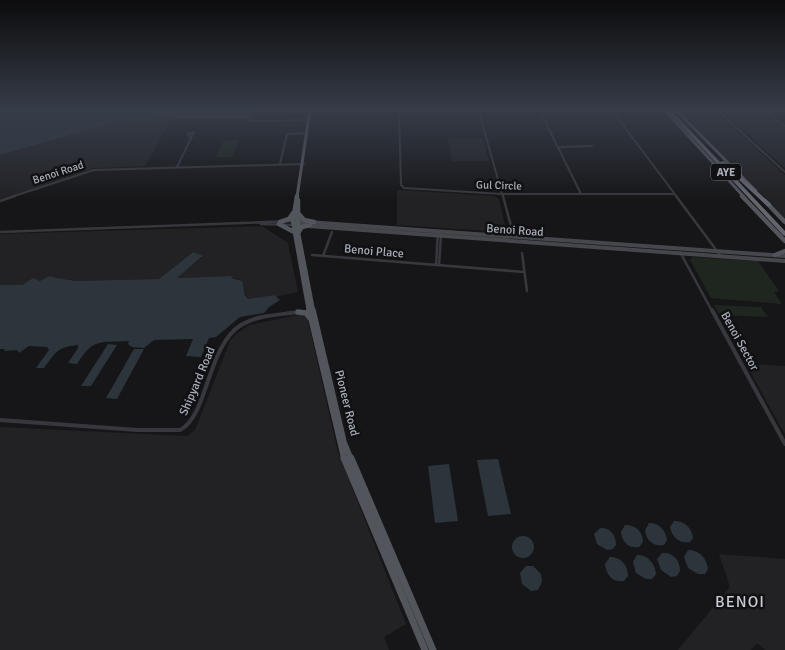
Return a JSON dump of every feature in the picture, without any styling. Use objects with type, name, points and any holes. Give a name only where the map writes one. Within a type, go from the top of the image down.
[{"type":"highway","name":"AYE","points":[[697,139],[785,234]]},
{"type":"highway","name":"AYE","points":[[701,139],[785,228]]},
{"type":"highway","points":[[706,150],[744,197]]},
{"type":"highway","points":[[722,162],[768,206]]},
{"type":"main road","name":"Pioneer Road","points":[[306,139],[295,223],[311,310],[344,442],[432,650]]},
{"type":"main road","points":[[692,139],[785,241]]},
{"type":"main road","points":[[704,139],[747,181],[768,206],[785,222]]},
{"type":"main road","points":[[279,223],[289,219],[295,213],[304,220],[314,222]]},
{"type":"main road","name":"Benoi Road","points":[[295,223],[314,222],[440,233]]},
{"type":"main road","points":[[279,223],[296,233],[310,225]]},
{"type":"main road","name":"Benoi Road","points":[[295,223],[677,247],[785,256]]},
{"type":"main road","name":"Benoi Road","points":[[514,238],[785,261]]},
{"type":"main road","points":[[775,255],[785,251]]},
{"type":"main road","name":"Pioneer Road","points":[[308,293],[311,319],[341,451],[425,650]]},
{"type":"main road","points":[[298,312],[308,303]]},
{"type":"main road","points":[[298,312],[306,313],[311,319]]},
{"type":"street","points":[[177,167],[190,139]]},
{"type":"street","points":[[280,164],[286,139]]},
{"type":"street","name":"Gul Circle","points":[[400,139],[402,186],[407,188],[502,194],[674,194]]},
{"type":"street","points":[[487,139],[514,238]]},
{"type":"street","points":[[555,139],[581,194]]},
{"type":"street","points":[[633,139],[720,255]]},
{"type":"street","points":[[749,139],[785,172]]},
{"type":"street","points":[[558,146],[592,146]]},
{"type":"street","name":"Benoi Road","points":[[0,201],[94,170],[302,164]]},
{"type":"street","name":"Benoi Road","points":[[0,232],[243,223],[295,223]]},
{"type":"street","points":[[324,256],[332,232]]},
{"type":"street","points":[[438,265],[440,233]]},
{"type":"street","name":"Benoi Sector","points":[[677,247],[785,444]]},
{"type":"street","points":[[522,253],[526,291]]},
{"type":"street","name":"Benoi Place","points":[[312,255],[524,272]]},
{"type":"street","name":"Shipyard Road","points":[[0,420],[137,430],[180,430],[186,427],[194,417],[224,343],[233,331],[241,324],[311,310]]},
{"type":"shaded area","points":[[0,139],[55,139],[0,155]]},
{"type":"shaded area","points":[[55,139],[160,139],[145,166],[94,168],[0,200],[0,155]]},
{"type":"shaded area","points":[[448,139],[483,139],[489,161],[452,161]]},
{"type":"shaded area","points":[[708,139],[746,139],[785,175],[785,218]]},
{"type":"shaded area","points":[[753,139],[785,139],[785,168]]},
{"type":"shaded area","points":[[239,140],[233,157],[216,157],[223,141]]},
{"type":"shaded area","points":[[397,190],[494,196],[499,199],[506,230],[503,232],[397,225]]},
{"type":"shaded area","points":[[262,226],[288,243],[298,292],[275,297],[274,295],[248,299],[239,279],[231,278],[231,276],[176,278],[203,257],[193,252],[159,279],[74,281],[69,279],[40,281],[33,278],[22,285],[0,286],[0,234]]},
{"type":"shaded area","points":[[193,252],[203,256],[177,278],[232,276],[231,278],[242,281],[245,295],[248,299],[274,295],[280,300],[269,307],[264,313],[240,317],[216,337],[209,338],[201,357],[186,356],[193,339],[154,340],[144,348],[132,347],[128,344],[129,341],[98,343],[88,349],[77,364],[68,363],[78,348],[78,345],[71,346],[58,351],[44,368],[36,368],[49,350],[47,347],[29,346],[19,353],[17,350],[4,351],[5,349],[0,349],[0,285],[22,285],[33,278],[40,281],[50,276],[74,281],[159,279]]},
{"type":"shaded area","points":[[692,257],[758,261],[779,291],[774,292],[782,304],[711,298],[690,260]]},
{"type":"shaded area","points":[[714,305],[761,307],[768,317],[720,315]]},
{"type":"shaded area","points":[[303,314],[307,317],[338,452],[406,624],[384,637],[389,650],[0,650],[0,427],[187,436],[195,430],[230,341],[235,335],[249,325]]},
{"type":"shaded area","points":[[108,344],[117,345],[91,386],[81,386]]},
{"type":"shaded area","points":[[134,349],[144,349],[117,399],[106,398]]},
{"type":"shaded area","points":[[746,364],[785,366],[785,434],[779,424]]},
{"type":"shaded area","points":[[498,459],[511,514],[488,516],[477,460]]},
{"type":"shaded area","points":[[449,464],[458,521],[435,523],[428,466]]},
{"type":"shaded area","points":[[674,521],[681,522],[689,528],[693,538],[690,542],[679,541],[674,537],[670,527]]},
{"type":"shaded area","points":[[649,523],[656,524],[664,530],[667,540],[664,545],[653,544],[649,540],[645,530]]},
{"type":"shaded area","points":[[625,525],[632,526],[640,532],[643,542],[639,547],[629,546],[624,542],[621,532]]},
{"type":"shaded area","points":[[600,528],[609,530],[614,535],[616,545],[613,549],[607,550],[597,544],[594,534]]},
{"type":"shaded area","points":[[523,536],[531,539],[534,547],[531,555],[523,558],[515,555],[512,547],[515,539]]},
{"type":"shaded area","points":[[688,550],[696,551],[704,558],[708,569],[705,574],[698,574],[688,568],[684,557]]},
{"type":"shaded area","points":[[662,553],[673,555],[677,560],[680,571],[677,576],[671,577],[661,570],[657,559]]},
{"type":"shaded area","points":[[719,554],[785,559],[785,650],[765,650],[757,643],[751,650],[678,650],[730,587]]},
{"type":"shaded area","points":[[637,555],[648,558],[652,563],[656,574],[652,579],[646,579],[636,573],[633,562]]},
{"type":"shaded area","points":[[610,557],[621,560],[625,565],[628,576],[624,581],[613,579],[607,572],[605,564]]},
{"type":"shaded area","points":[[526,566],[533,566],[541,574],[542,582],[538,590],[531,591],[522,584],[520,573]]},
{"type":"district","name":"BENOI","points":[[740,601]]}]
